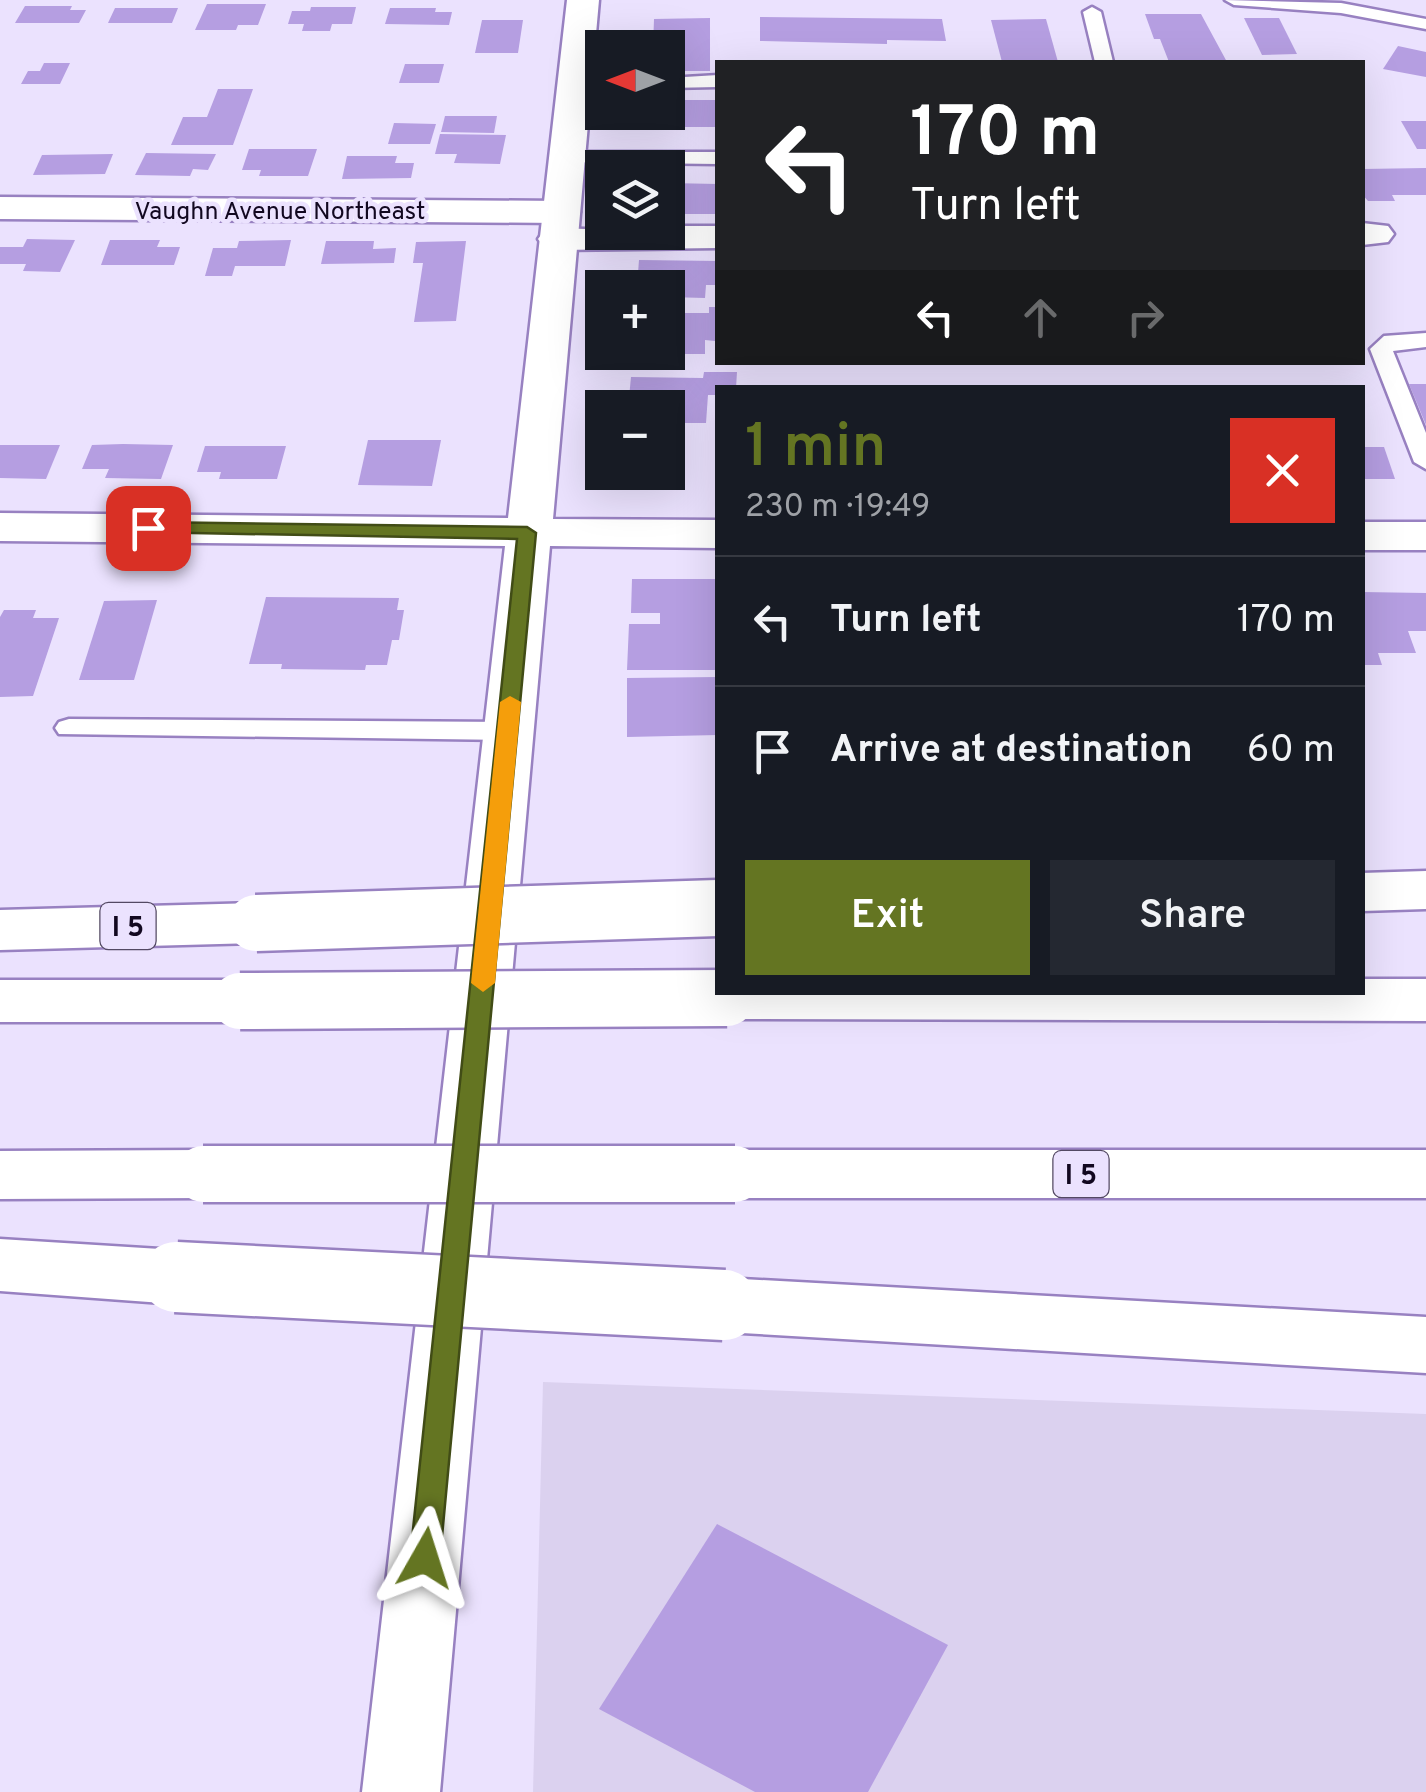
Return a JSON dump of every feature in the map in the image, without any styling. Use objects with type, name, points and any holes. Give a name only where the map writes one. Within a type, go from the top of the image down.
[{"type":"main road","points":[[583,0],[585,33]]},
{"type":"main road","points":[[401,1792],[566,158],[585,92]]},
{"type":"main road","name":"Vaughn Avenue Northeast","points":[[0,208],[559,225],[715,238]]},
{"type":"main road","points":[[0,527],[715,534]]},
{"type":"main road","points":[[1365,536],[1426,536]]},
{"type":"main road","points":[[1365,892],[1426,890]]},
{"type":"main road","name":"I 5","points":[[0,930],[715,908]]},
{"type":"main road","points":[[0,1001],[1426,1000]]},
{"type":"main road","name":"I 5","points":[[0,1174],[1426,1174]]},
{"type":"main road","points":[[0,1265],[1426,1345]]},
{"type":"lane","points":[[1234,0],[1340,8],[1426,24]]},
{"type":"lane","points":[[1092,12],[1104,60]]},
{"type":"lane","points":[[685,82],[715,81]]},
{"type":"lane","points":[[566,158],[715,158]]},
{"type":"lane","points":[[1426,340],[1392,341],[1380,349],[1426,462]]},
{"type":"lane","points":[[69,728],[508,731]]},
{"type":"shaded area","points":[[543,1382],[1426,1414],[1426,1792],[533,1792]]},
{"type":"building","points":[[207,4],[266,4],[258,25],[238,25],[236,30],[195,30]]},
{"type":"building","points":[[25,6],[72,6],[70,10],[86,10],[79,23],[15,23]]},
{"type":"building","points":[[311,7],[356,7],[352,24],[332,24],[330,31],[302,31],[304,24],[288,24],[292,11],[310,11]]},
{"type":"building","points":[[115,8],[178,8],[172,23],[108,23]]},
{"type":"building","points":[[390,8],[452,12],[449,25],[385,24]]},
{"type":"building","points":[[1145,14],[1201,14],[1226,60],[1168,60],[1160,39],[1154,39]]},
{"type":"building","points":[[760,17],[942,19],[946,41],[760,41]]},
{"type":"building","points":[[710,18],[710,71],[685,71],[685,30],[654,30],[654,19]]},
{"type":"building","points":[[1244,18],[1279,18],[1297,54],[1262,55]]},
{"type":"building","points":[[1046,19],[1057,60],[1001,60],[991,20]]},
{"type":"building","points":[[482,20],[523,20],[518,53],[475,53]]},
{"type":"building","points":[[1398,46],[1426,52],[1426,77],[1383,69]]},
{"type":"building","points":[[44,63],[70,63],[60,84],[21,84],[28,71],[40,71]]},
{"type":"building","points":[[405,64],[444,64],[439,83],[399,83]]},
{"type":"building","points":[[218,89],[253,89],[233,145],[171,145],[183,117],[207,117]]},
{"type":"building","points":[[685,100],[715,100],[715,127],[685,127]]},
{"type":"building","points":[[445,116],[497,116],[494,133],[441,132]]},
{"type":"building","points":[[1401,121],[1426,121],[1426,149],[1417,149]]},
{"type":"building","points":[[394,123],[436,124],[430,144],[388,144]]},
{"type":"building","points":[[440,134],[506,135],[500,164],[454,163],[457,154],[435,154]]},
{"type":"building","points":[[249,149],[317,149],[308,176],[259,176],[261,170],[242,170]]},
{"type":"building","points":[[146,153],[216,154],[208,170],[193,169],[190,176],[135,175]]},
{"type":"building","points":[[113,154],[105,174],[33,175],[42,155]]},
{"type":"building","points":[[347,156],[397,156],[395,163],[414,163],[411,178],[342,179]]},
{"type":"building","points":[[1426,168],[1426,195],[1392,195],[1395,201],[1368,201],[1365,169]]},
{"type":"building","points":[[685,183],[715,184],[715,214],[685,214]]},
{"type":"building","points":[[27,239],[75,240],[60,272],[23,271],[26,264],[0,264],[0,247],[23,247]]},
{"type":"building","points":[[110,240],[160,240],[157,247],[180,247],[174,265],[101,265]]},
{"type":"building","points":[[291,240],[285,266],[235,266],[232,276],[205,276],[213,248],[237,248],[239,241]]},
{"type":"building","points":[[326,241],[374,241],[373,249],[396,248],[394,263],[321,264]]},
{"type":"building","points":[[466,241],[456,321],[414,322],[423,263],[413,263],[416,242]]},
{"type":"building","points":[[639,260],[715,261],[715,285],[706,285],[705,298],[685,297],[685,270],[638,270]]},
{"type":"building","points":[[709,307],[715,307],[715,341],[705,340],[705,354],[685,354],[685,313],[709,313]]},
{"type":"building","points":[[704,372],[737,372],[736,385],[715,385],[715,395],[708,395],[706,423],[685,423],[685,390],[630,390],[631,377],[703,378]]},
{"type":"building","points":[[1409,384],[1426,384],[1426,425]]},
{"type":"building","points":[[368,440],[441,440],[432,486],[358,485]]},
{"type":"building","points":[[0,445],[60,445],[46,479],[0,478]]},
{"type":"building","points":[[92,445],[173,445],[161,479],[105,478],[109,469],[82,469]]},
{"type":"building","points":[[205,446],[286,446],[277,479],[219,479],[221,472],[197,472]]},
{"type":"building","points":[[1365,447],[1384,447],[1395,479],[1365,479]]},
{"type":"building","points":[[632,579],[715,579],[715,670],[627,670],[629,624],[660,624],[660,613],[631,613]]},
{"type":"building","points":[[1365,592],[1426,593],[1426,631],[1408,631],[1416,653],[1378,653],[1382,665],[1365,665]]},
{"type":"building","points":[[266,597],[399,598],[397,610],[404,610],[399,640],[392,640],[387,665],[366,665],[365,670],[281,669],[282,664],[249,664]]},
{"type":"building","points":[[157,600],[134,680],[79,680],[104,601]]},
{"type":"building","points":[[4,610],[36,610],[33,618],[59,618],[33,696],[0,697],[0,617]]},
{"type":"building","points":[[715,677],[715,735],[627,737],[627,678]]},
{"type":"building","points":[[717,1524],[948,1645],[868,1792],[755,1792],[599,1709]]},
{"type":"slow traffic","points":[[483,983],[510,702]]},
{"type":"route","points":[[148,528],[527,533],[425,1558]]}]
